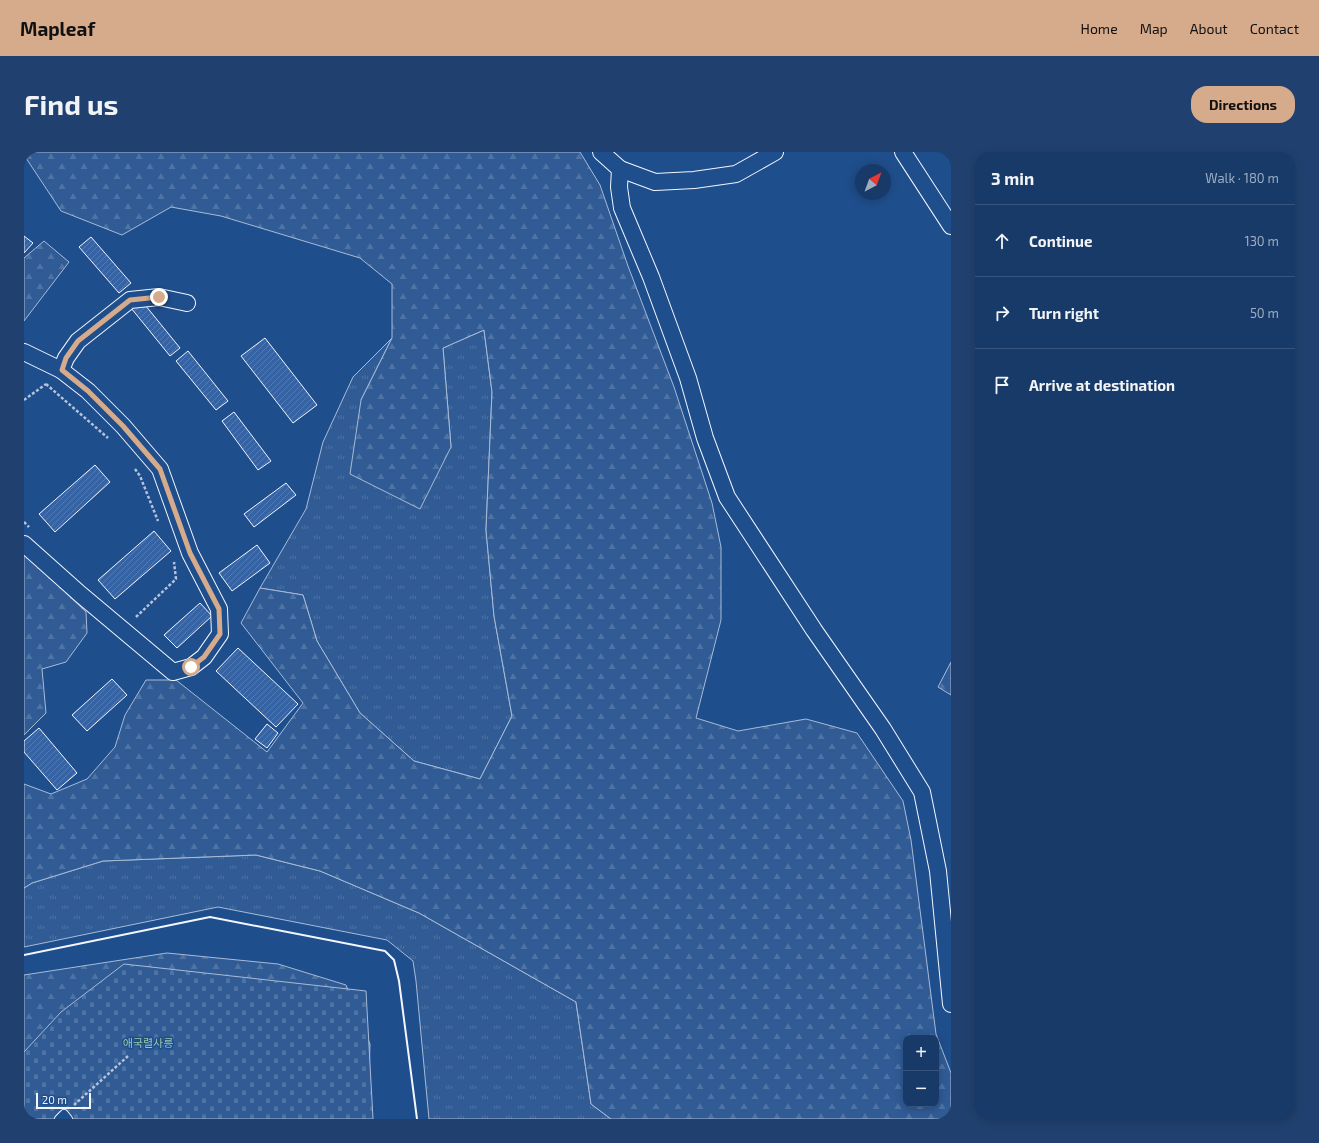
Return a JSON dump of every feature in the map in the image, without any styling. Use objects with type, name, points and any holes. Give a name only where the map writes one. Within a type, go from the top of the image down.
[{"type":"street","points":[[601,152],[620,169],[655,182],[694,180],[736,174],[775,152]]},
{"type":"street","points":[[903,152],[951,226]]},
{"type":"street","points":[[620,169],[619,187],[622,208],[651,277],[686,371],[705,438],[727,497],[814,630],[883,729],[922,792],[938,871],[951,1004]]},
{"type":"street","points":[[62,370],[66,358],[78,341],[130,300],[159,297],[187,303]]},
{"type":"street","points":[[24,352],[62,370],[93,396],[123,426],[160,469],[190,553],[219,609],[220,634],[204,657],[191,667],[173,672],[80,594],[28,537]]},
{"type":"path","points":[[24,400],[62,370]]},
{"type":"path","points":[[46,384],[112,441]]},
{"type":"path","points":[[131,464],[140,476],[160,525]]},
{"type":"path","points":[[24,522],[28,537]]},
{"type":"path","points":[[130,616],[137,617],[176,579],[174,560]]},
{"type":"path","points":[[64,1118],[128,1056]]},
{"type":"green space","points":[[24,152],[580,152],[600,185],[628,266],[674,387],[712,503],[721,547],[721,620],[696,718],[738,731],[806,719],[857,733],[903,801],[911,840],[936,1035],[903,1035],[903,1107],[939,1107],[939,1042],[951,1073],[951,1119],[611,1119],[591,1104],[576,1002],[419,913],[320,871],[256,855],[103,861],[32,883],[24,888],[24,784],[51,794],[87,779],[115,747],[125,715],[146,680],[176,680],[267,752],[303,703],[241,623],[260,588],[303,595],[317,641],[360,713],[414,761],[480,779],[512,716],[494,616],[486,530],[492,392],[484,330],[443,348],[451,447],[420,509],[350,474],[361,400],[392,338],[392,284],[360,258],[221,216],[171,207],[122,235],[61,211],[24,155]]},
{"type":"green space","points":[[44,241],[69,262],[24,321],[24,258]]},
{"type":"green space","points":[[484,330],[492,392],[486,530],[494,616],[512,716],[480,779],[414,761],[360,713],[317,641],[303,595],[260,588],[306,509],[323,442],[353,377],[392,338],[361,400],[451,447],[443,348]]},
{"type":"green space","points":[[24,552],[86,612],[87,633],[66,662],[42,669],[46,713],[24,735]]},
{"type":"green space","points":[[951,662],[951,695],[938,687]]},
{"type":"green space","points":[[256,855],[320,871],[419,913],[576,1002],[591,1104],[611,1119],[429,1119],[413,961],[387,940],[218,907],[24,947],[24,888],[32,883],[103,861]]},
{"type":"green space","name":"애국렬사릉","points":[[167,953],[278,964],[346,985],[370,1044],[368,1119],[24,1079],[24,975]]},
{"type":"green space","name":"애국렬사릉","points":[[124,964],[366,991],[373,1119],[24,1119],[24,1052],[61,1012]]},
{"type":"building","points":[[24,236],[33,243],[24,253]]},
{"type":"building","points":[[91,237],[131,283],[119,293],[79,247]]},
{"type":"building","points":[[141,300],[180,348],[170,356],[131,308]]},
{"type":"building","points":[[265,338],[317,405],[293,423],[241,356]]},
{"type":"building","points":[[188,351],[228,401],[216,410],[176,361]]},
{"type":"building","points":[[234,412],[271,461],[258,470],[222,421]]},
{"type":"building","points":[[95,465],[110,482],[55,532],[39,514]]},
{"type":"building","points":[[286,483],[296,495],[254,527],[244,514]]},
{"type":"building","points":[[154,531],[171,551],[115,599],[98,580]]},
{"type":"building","points":[[257,545],[270,563],[232,591],[219,573]]},
{"type":"building","points":[[200,603],[212,616],[177,648],[164,635]]},
{"type":"building","points":[[238,648],[298,704],[276,727],[216,671]]},
{"type":"building","points":[[112,679],[127,695],[87,731],[72,715]]},
{"type":"building","points":[[267,724],[278,733],[267,748],[255,739]]},
{"type":"building","points":[[39,728],[77,773],[57,790],[24,752],[24,741]]},
{"type":"wall","points":[[24,955],[210,917],[385,951],[394,960],[399,981],[417,1119]]},
{"type":"route","points":[[159,297],[130,300],[78,341],[66,358],[62,370],[88,391],[123,426],[160,469],[190,553],[219,609],[220,634],[204,657],[191,667]]}]
